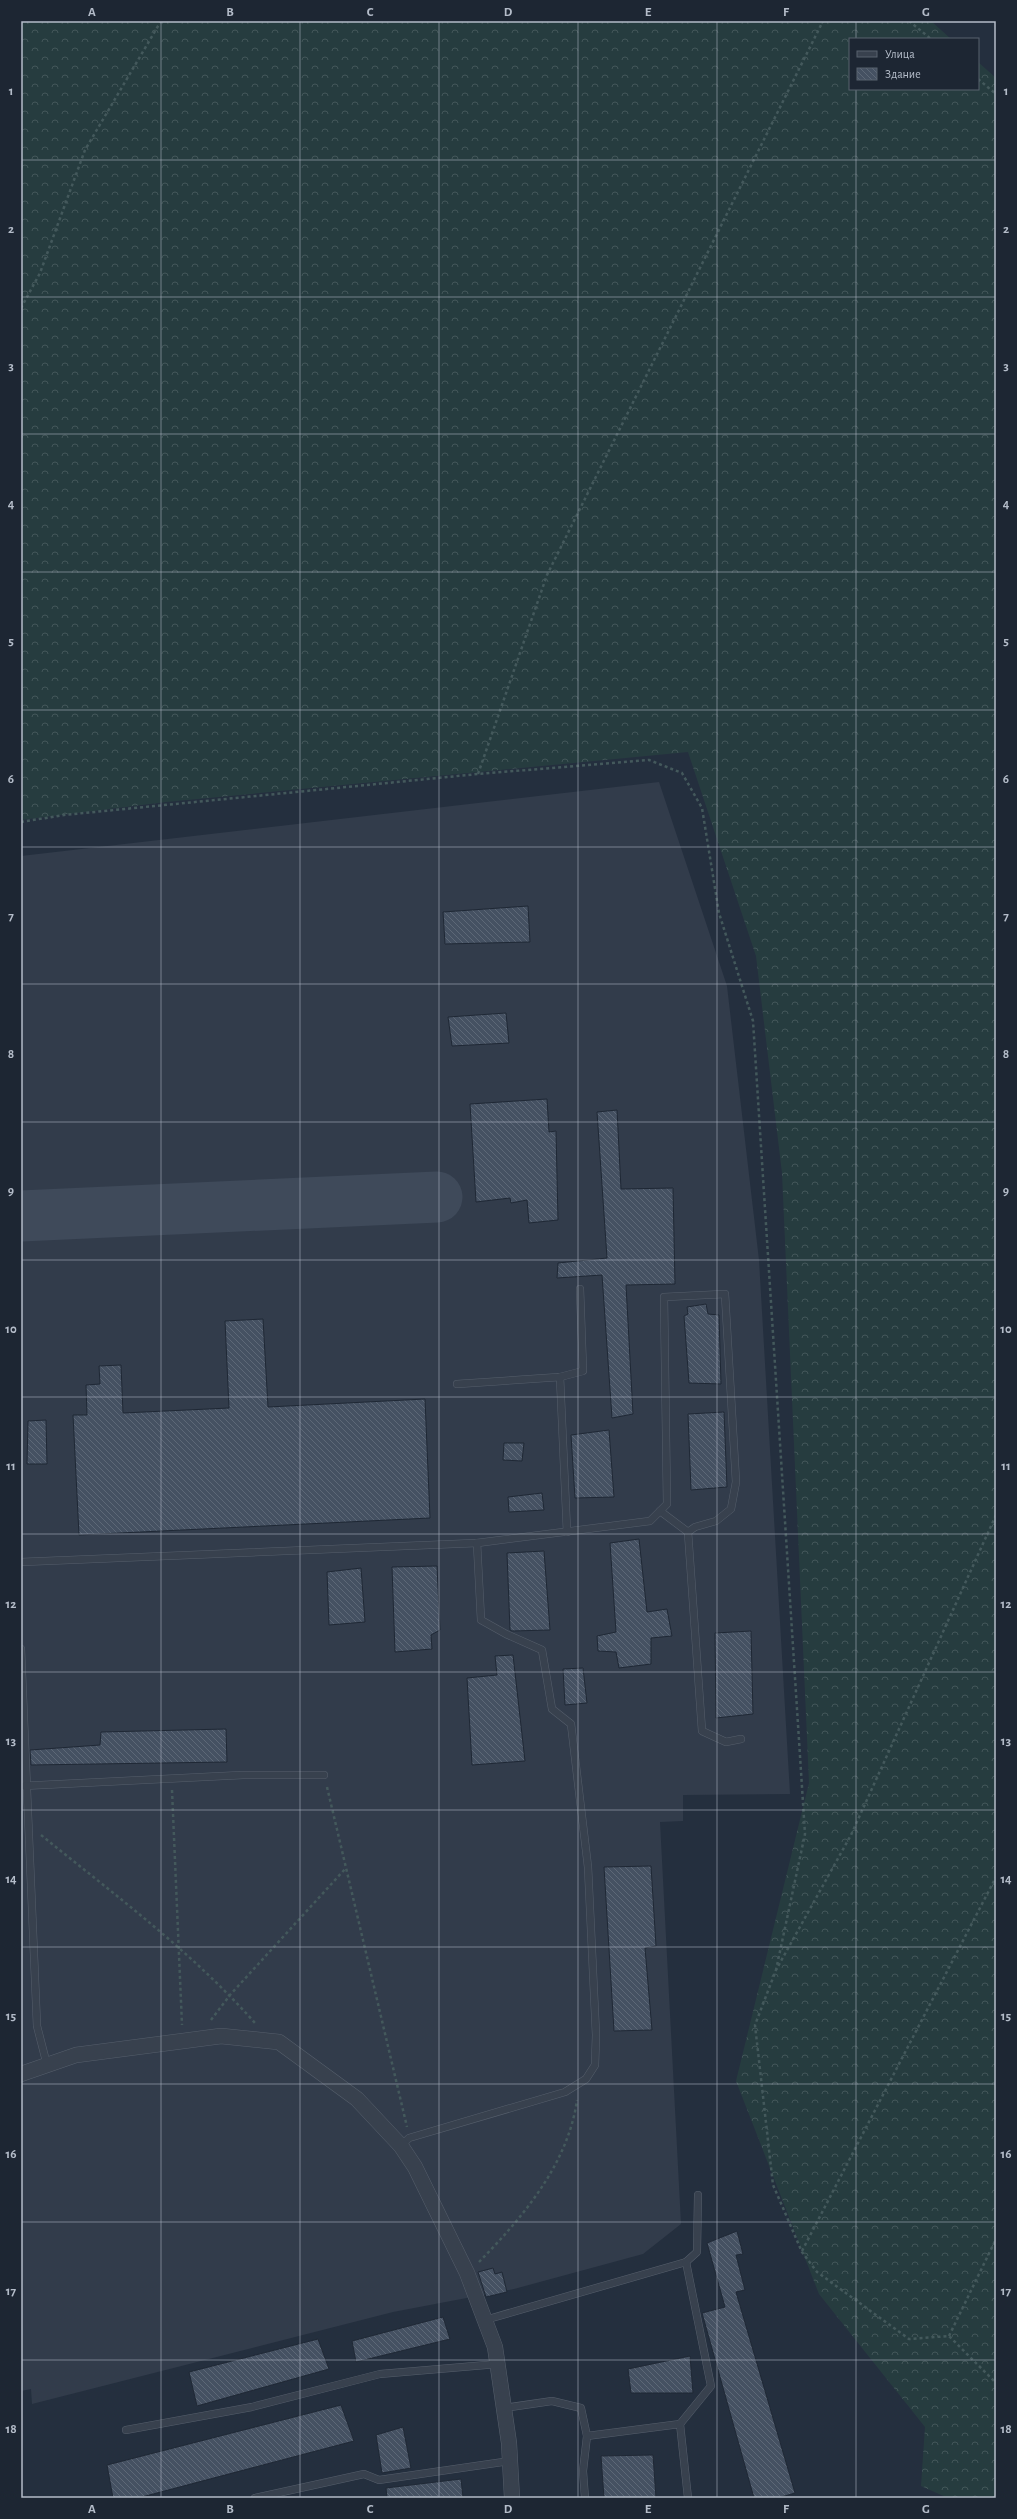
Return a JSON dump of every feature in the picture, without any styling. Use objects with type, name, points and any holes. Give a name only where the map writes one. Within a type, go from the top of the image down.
[{"type":"street","points":[[21,2074],[76,2055],[221,2036],[279,2042],[357,2099],[405,2142],[415,2167],[468,2273],[495,2347],[510,2461],[512,2498]]},
{"type":"lane","points":[[457,1384],[560,1377],[582,1371],[580,1289]]},
{"type":"lane","points":[[21,1562],[477,1543],[650,1521],[667,1504],[664,1297],[725,1294],[736,1482],[731,1510],[716,1521],[696,1527],[688,1532]]},
{"type":"lane","points":[[560,1377],[568,1532]]},
{"type":"lane","points":[[660,1511],[688,1532],[702,1732],[726,1742],[741,1739]]},
{"type":"lane","points":[[405,2142],[564,2092],[586,2079],[595,2065],[596,2035],[588,1867],[570,1724],[552,1709],[542,1650],[481,1620],[477,1543]]},
{"type":"lane","points":[[21,1649],[24,1786],[29,1825],[37,2026],[47,2065]]},
{"type":"lane","points":[[24,1786],[171,1779],[324,1775]]},
{"type":"lane","points":[[485,2320],[686,2262],[697,2252],[698,2195]]},
{"type":"lane","points":[[587,2436],[680,2424],[711,2386],[686,2262]]},
{"type":"lane","points":[[126,2430],[252,2407],[380,2374],[498,2364]]},
{"type":"lane","points":[[504,2408],[552,2401],[581,2408],[587,2436],[583,2471],[585,2498]]},
{"type":"lane","points":[[680,2424],[688,2498]]},
{"type":"lane","points":[[255,2498],[364,2474],[378,2480],[510,2461]]},
{"type":"path","points":[[21,308],[40,273],[84,150],[161,21]]},
{"type":"path","points":[[478,774],[547,576],[823,21]]},
{"type":"path","points":[[910,21],[930,38]]},
{"type":"path","points":[[979,80],[996,94]]},
{"type":"path","points":[[21,822],[64,815],[478,774],[649,760],[682,773],[702,808],[718,913],[753,1021],[805,1834],[776,1970]]},
{"type":"path","points":[[996,1515],[851,1835],[776,1970],[754,2025],[773,2185],[802,2252],[817,2272],[909,2339],[949,2336],[996,2383]]},
{"type":"path","points":[[324,1775],[346,1868],[405,2142]]},
{"type":"path","points":[[171,1779],[179,1947],[190,2040]]},
{"type":"path","points":[[29,1825],[179,1947],[230,1995],[272,2041]]},
{"type":"path","points":[[190,2040],[346,1868]]},
{"type":"path","points":[[802,2252],[996,1877]]},
{"type":"path","points":[[468,2273],[509,2231],[558,2162],[574,2120],[579,2084]]},
{"type":"path","points":[[949,2336],[996,2240]]},
{"type":"shaded area","points":[[659,782],[727,986],[759,1260],[790,1794],[683,1795],[683,1821],[660,1822],[681,2224],[643,2254],[514,2289],[393,2312],[32,2404],[31,2389],[21,2391],[21,856]]},
{"type":"green space","points":[[21,21],[931,21],[950,38],[849,38],[849,90],[979,90],[979,63],[996,78],[996,2498],[948,2498],[921,2486],[925,2427],[819,2294],[736,2081],[809,1783],[782,1173],[756,956],[688,752],[166,802],[21,820]]},
{"type":"building","points":[[528,906],[530,942],[445,944],[443,912]]},
{"type":"building","points":[[506,1013],[509,1043],[452,1046],[448,1017]]},
{"type":"building","points":[[547,1099],[549,1132],[556,1131],[558,1220],[529,1223],[527,1200],[511,1203],[510,1198],[476,1202],[470,1104]]},
{"type":"building","points":[[617,1110],[621,1189],[673,1188],[675,1284],[626,1285],[633,1414],[612,1418],[602,1275],[557,1278],[558,1263],[607,1258],[597,1112]]},
{"type":"building","points":[[706,1304],[708,1314],[719,1315],[721,1384],[689,1383],[684,1316],[688,1314],[687,1307]]},
{"type":"building","points":[[263,1319],[268,1407],[425,1399],[430,1518],[79,1535],[73,1415],[87,1415],[86,1385],[100,1384],[99,1366],[121,1365],[123,1413],[229,1408],[225,1321]]},
{"type":"building","points":[[724,1412],[727,1487],[691,1490],[688,1414]]},
{"type":"building","points":[[46,1420],[47,1464],[27,1464],[28,1421]]},
{"type":"building","points":[[609,1430],[614,1497],[575,1498],[571,1435]]},
{"type":"building","points":[[504,1443],[524,1443],[522,1461],[503,1460]]},
{"type":"building","points":[[542,1493],[544,1510],[509,1512],[508,1497]]},
{"type":"building","points":[[639,1539],[647,1612],[667,1609],[672,1636],[651,1638],[651,1664],[619,1668],[616,1652],[598,1651],[597,1636],[616,1632],[610,1543]]},
{"type":"building","points":[[544,1551],[550,1630],[512,1631],[510,1630],[507,1553]]},
{"type":"building","points":[[437,1566],[440,1630],[431,1635],[432,1649],[395,1652],[392,1567]]},
{"type":"building","points":[[361,1568],[365,1622],[329,1625],[327,1572]]},
{"type":"building","points":[[751,1631],[753,1714],[716,1718],[715,1633]]},
{"type":"building","points":[[513,1655],[525,1761],[472,1765],[467,1678],[497,1675],[495,1656]]},
{"type":"building","points":[[583,1668],[587,1703],[565,1705],[563,1669]]},
{"type":"building","points":[[226,1729],[227,1762],[31,1765],[30,1750],[100,1745],[101,1732]]},
{"type":"building","points":[[651,1866],[656,1946],[645,1948],[652,2030],[614,2031],[604,1867]]},
{"type":"building","points":[[737,2231],[743,2254],[736,2255],[745,2290],[736,2292],[795,2493],[778,2498],[754,2498],[702,2313],[725,2307],[707,2243]]},
{"type":"building","points":[[493,2268],[495,2274],[502,2272],[507,2292],[486,2297],[478,2272]]},
{"type":"building","points":[[443,2317],[450,2339],[356,2362],[352,2341]]},
{"type":"building","points":[[318,2339],[329,2369],[197,2406],[189,2372]]},
{"type":"building","points":[[690,2356],[693,2393],[631,2393],[628,2369]]},
{"type":"building","points":[[341,2405],[354,2441],[138,2498],[113,2498],[107,2465]]},
{"type":"building","points":[[403,2427],[411,2468],[382,2473],[376,2435]]},
{"type":"building","points":[[653,2455],[656,2498],[604,2498],[601,2456]]},
{"type":"building","points":[[461,2479],[463,2497],[387,2498],[386,2488]]},
{"type":"taxiway","points":[[21,1216],[437,1197]]}]
